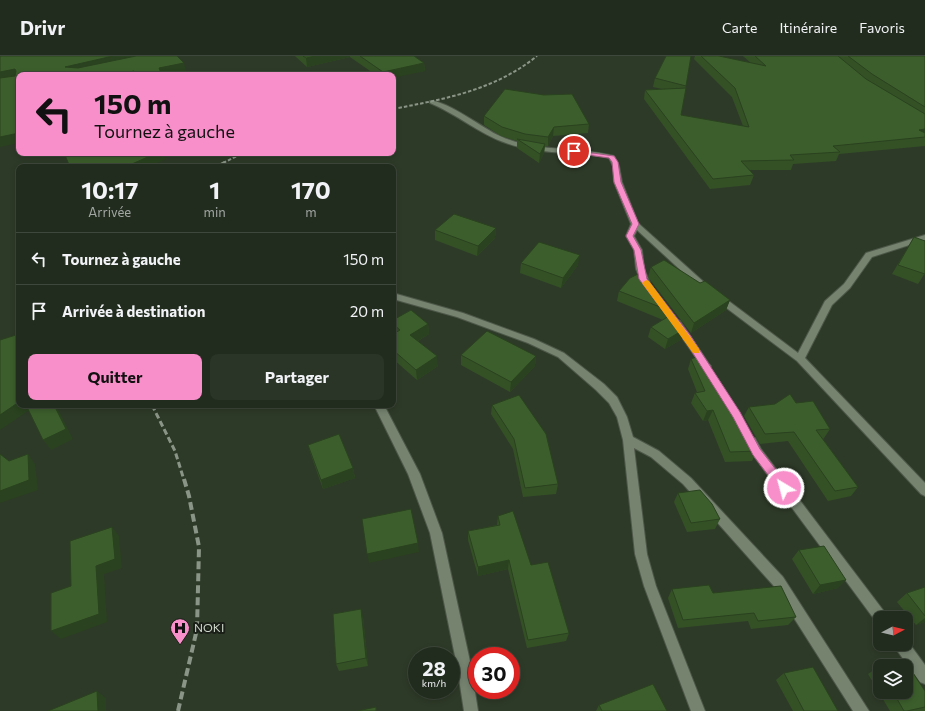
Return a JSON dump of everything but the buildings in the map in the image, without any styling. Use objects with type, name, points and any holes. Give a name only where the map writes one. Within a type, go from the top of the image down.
[{"type":"street","points":[[432,102],[446,106],[486,132],[508,142],[612,157],[616,166],[618,182],[635,224],[703,286],[800,359],[925,492]]},
{"type":"street","points":[[635,224],[630,236],[638,250],[643,279],[652,291]]},
{"type":"street","points":[[800,359],[828,303],[847,286],[869,255],[925,237]]},
{"type":"street","points":[[396,297],[460,315],[500,329],[561,355],[600,387],[613,400],[622,417],[628,440],[641,554],[650,586],[698,711]]},
{"type":"street","points":[[672,316],[711,374]]},
{"type":"street","points":[[381,408],[414,474],[436,533],[462,658],[471,711]]},
{"type":"street","points":[[747,433],[757,452],[877,611]]},
{"type":"street","points":[[628,440],[655,454],[687,481],[754,553],[778,581],[862,711]]},
{"type":"street","points":[[906,651],[925,677]]},
{"type":"railway","points":[[396,108],[469,92],[504,77],[521,68],[537,56]]},
{"type":"railway","points":[[221,164],[237,156]]},
{"type":"railway","points":[[154,408],[175,451],[184,480]]},
{"type":"railway","points":[[178,711],[197,629],[199,547],[189,496],[184,479]]},
{"type":"slow traffic","points":[[646,283],[668,310],[696,351]]},
{"type":"place","name":"NOKI","points":[[180,645]]},
{"type":"route","points":[[574,151],[612,157],[616,166],[618,182],[635,224],[630,236],[638,250],[640,269],[643,279],[687,337],[716,380],[757,452],[784,488]]}]
